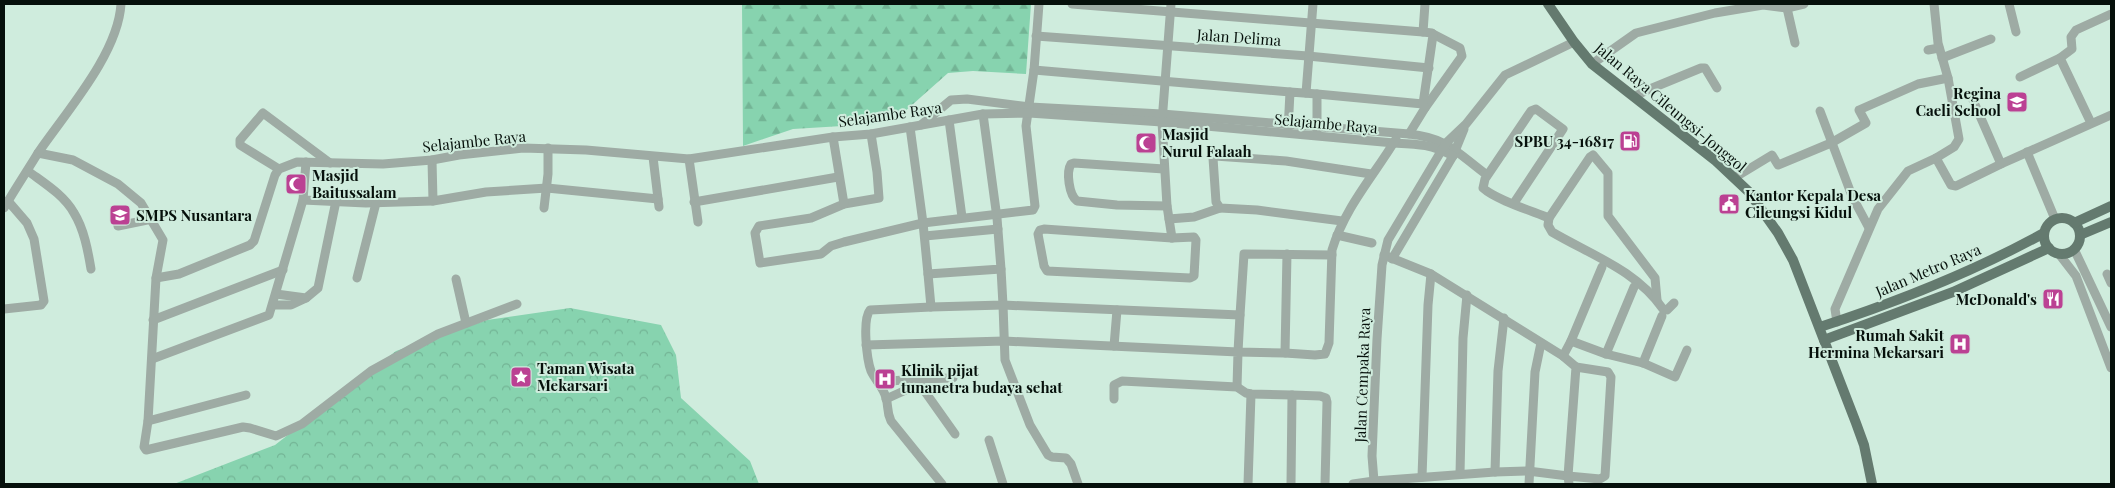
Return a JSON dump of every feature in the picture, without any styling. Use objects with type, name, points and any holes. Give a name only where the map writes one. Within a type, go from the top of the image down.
[{"type":"main road","name":"Jalan Raya Cileungsi-Jonggol","points":[[1548,4],[1574,42],[1592,64],[1716,161],[1749,192],[1782,240],[1794,260],[1864,445],[1872,484]]},
{"type":"main road","points":[[2074,223],[2111,206]]},
{"type":"main road","points":[[2055,219],[2068,219],[2074,223],[2080,236],[2080,241],[2070,252],[2059,254],[2049,248],[2045,241],[2044,233],[2050,222],[2055,219]]},
{"type":"main road","points":[[2080,236],[2111,222]]},
{"type":"main road","name":"Jalan Metro Raya","points":[[1820,327],[1917,294],[2044,233]]},
{"type":"main road","name":"Jalan Metro Raya","points":[[1824,340],[1953,292],[2049,248]]},
{"type":"street","points":[[4,309],[41,305],[44,300],[34,239],[27,223],[6,204],[38,153],[94,73],[109,44],[120,16],[121,4]]},
{"type":"street","points":[[925,236],[997,221],[1035,208],[1026,126],[1030,110],[1039,4]]},
{"type":"street","points":[[866,345],[1004,340],[1238,352],[1285,352],[1315,355],[1322,355],[1327,352],[1333,246],[1342,222],[1371,174],[1394,143],[1404,134],[1462,56],[1460,48],[1433,34],[1423,32],[1311,23],[1171,8],[1072,4]]},
{"type":"street","points":[[1306,93],[1313,4]]},
{"type":"street","points":[[1423,32],[1426,4]]},
{"type":"street","points":[[1592,64],[1630,36],[1641,31],[1698,17],[1763,5],[1787,8],[1804,4]]},
{"type":"street","points":[[1837,322],[1835,309],[1878,209],[1906,174],[1954,147],[1959,139],[1948,78],[1939,48],[1934,4]]},
{"type":"street","points":[[2009,4],[2016,32]]},
{"type":"street","points":[[1171,8],[1162,118],[1167,206],[1171,228]]},
{"type":"street","points":[[1787,8],[1796,43]]},
{"type":"street","points":[[2020,78],[2060,58],[2073,47],[2070,39],[2072,33],[2111,14]]},
{"type":"street","points":[[1424,106],[1433,34]]},
{"type":"street","name":"Jalan Delima","points":[[1036,36],[1308,56],[1429,68]]},
{"type":"street","points":[[1942,58],[1991,39]]},
{"type":"street","points":[[1389,252],[1444,146],[1466,124],[1505,75],[1574,42]]},
{"type":"street","points":[[1928,50],[1939,48]]},
{"type":"street","points":[[2060,58],[2091,123]]},
{"type":"street","points":[[1634,97],[1645,90],[1701,68],[1709,72],[1717,88]]},
{"type":"street","points":[[1034,70],[1317,94],[1424,106]]},
{"type":"street","points":[[1734,178],[1772,155],[1778,165],[1831,143],[1866,123],[1859,110],[1918,84],[1948,78]]},
{"type":"street","points":[[1289,130],[1290,92]]},
{"type":"street","points":[[1317,94],[1317,131],[1426,136],[1444,146]]},
{"type":"street","points":[[920,125],[950,100],[967,99],[1030,110]]},
{"type":"street","points":[[1973,100],[2001,164]]},
{"type":"street","points":[[1514,203],[1562,132],[1562,127],[1536,109],[1533,109],[1482,185],[1485,190],[1514,203],[1549,218]]},
{"type":"street","name":"Selajambe Raya","points":[[279,169],[297,162],[383,164],[432,160],[492,150],[548,148],[689,159],[833,136],[871,134],[982,114],[1030,110],[1162,118],[1317,131],[1394,143],[1444,146],[1487,175]]},
{"type":"street","points":[[1820,111],[1852,196],[1869,228]]},
{"type":"street","points":[[156,278],[179,274],[250,245],[254,241],[275,175],[279,169],[240,144],[240,140],[262,114],[266,114],[331,163]]},
{"type":"street","points":[[982,114],[997,221],[1005,360],[1030,425],[1048,455],[1066,458],[1071,464],[1078,484]]},
{"type":"street","points":[[1936,158],[1951,185],[1954,186],[2111,115]]},
{"type":"street","points":[[949,120],[962,217]]},
{"type":"street","points":[[1389,252],[1454,153],[1466,124]]},
{"type":"street","points":[[910,127],[924,223],[931,307]]},
{"type":"street","points":[[871,134],[880,197],[878,200],[844,204],[811,218],[759,226],[755,234],[760,263],[821,254],[830,246],[924,223],[962,217],[997,221]]},
{"type":"street","points":[[833,136],[838,177],[844,204]]},
{"type":"street","points":[[544,208],[547,188],[548,148]]},
{"type":"street","points":[[2026,152],[2055,219]]},
{"type":"street","points":[[38,153],[76,162],[118,184],[137,199],[152,219],[163,241],[156,278],[148,421],[144,447],[146,450],[243,427],[276,436],[302,424],[371,371],[438,334],[517,304]]},
{"type":"street","points":[[1657,300],[1654,278],[1608,214],[1608,173],[1593,155],[1549,218],[1548,225],[1552,232],[1622,270],[1644,286],[1665,310],[1674,303]]},
{"type":"street","points":[[302,200],[376,203],[433,201],[486,192],[547,188],[658,203],[653,156]]},
{"type":"street","points":[[1220,208],[1216,202],[1213,159],[1215,156],[1293,162],[1371,174]]},
{"type":"street","points":[[689,159],[698,222]]},
{"type":"street","points":[[432,160],[433,201]]},
{"type":"street","points":[[152,359],[266,316],[271,312],[302,200],[306,162]]},
{"type":"street","points":[[1164,169],[1074,163],[1071,164],[1069,170],[1072,196],[1077,201],[1117,205],[1167,206]]},
{"type":"street","points":[[28,171],[52,189],[74,212],[86,244],[91,269]]},
{"type":"street","points":[[694,202],[838,177]]},
{"type":"street","points":[[273,304],[291,305],[306,298],[318,288],[336,201]]},
{"type":"street","points":[[356,278],[376,203]]},
{"type":"street","points":[[1171,228],[1196,239],[1194,276],[1192,278],[1047,271],[1044,266],[1038,234],[1040,230],[1044,229],[1171,228],[1220,208],[1257,210],[1342,222]]},
{"type":"street","points":[[118,226],[152,219]]},
{"type":"street","points":[[1237,386],[1244,254],[1287,254],[1372,242]]},
{"type":"street","points":[[2074,249],[2111,328]]},
{"type":"street","points":[[1389,252],[1431,274],[1504,318],[1541,343],[1606,354],[1642,363],[1675,377],[1687,350]]},
{"type":"street","name":"Jalan Cempaka Raya","points":[[1371,483],[1381,271],[1389,252]]},
{"type":"street","points":[[1285,352],[1287,254]]},
{"type":"street","points":[[2059,254],[2076,276],[2111,368]]},
{"type":"street","points":[[1569,480],[1576,367],[1567,348],[1602,267]]},
{"type":"street","points":[[928,274],[1001,269]]},
{"type":"street","points":[[153,320],[283,270]]},
{"type":"street","points":[[1422,477],[1427,319],[1431,274]]},
{"type":"street","points":[[2107,274],[2111,283]]},
{"type":"street","points":[[456,279],[466,323]]},
{"type":"street","points":[[1606,354],[1634,287]]},
{"type":"street","points":[[276,294],[306,298]]},
{"type":"street","points":[[1460,474],[1463,338],[1466,295]]},
{"type":"street","points":[[942,484],[891,420],[886,410],[886,399],[870,367],[866,345],[867,315],[870,310],[1003,305],[1240,315]]},
{"type":"street","points":[[1114,346],[1117,310]]},
{"type":"street","points":[[1642,363],[1662,316]]},
{"type":"street","points":[[1495,472],[1498,379],[1504,318]]},
{"type":"street","points":[[1528,478],[1536,372],[1541,343]]},
{"type":"street","points":[[1353,484],[1495,472],[1528,478],[1600,479],[1605,476],[1612,377],[1608,372],[1576,367]]},
{"type":"street","points":[[878,382],[918,382],[953,378]]},
{"type":"street","points":[[886,399],[918,382]]},
{"type":"street","points":[[918,382],[955,434]]},
{"type":"street","points":[[1114,399],[1114,386],[1122,382],[1237,386],[1246,393],[1252,394],[1320,396],[1326,398],[1325,484]]},
{"type":"street","points":[[1248,484],[1252,394]]},
{"type":"street","points":[[148,421],[246,395]]},
{"type":"street","points":[[1291,484],[1292,395]]},
{"type":"street","points":[[989,440],[1003,484]]},
{"type":"green space","points":[[742,4],[1031,4],[1026,74],[973,71],[948,73],[903,113],[875,124],[793,129],[743,146]]},
{"type":"green space","name":"Taman Wisata Mekarsari","points":[[570,308],[661,325],[676,355],[681,398],[750,461],[759,484],[174,484],[275,445],[396,351],[487,320]]},
{"type":"place","name":"Regina Caeli School","points":[[2017,102]]},
{"type":"place","name":"SPBU 34-16817","points":[[1630,141]]},
{"type":"place","name":"Masjid Nurul Falaah","points":[[1146,143]]},
{"type":"place","name":"Masjid Baitussalam","points":[[296,184]]},
{"type":"place","name":"Kantor Kepala Desa Cileungsi Kidul","points":[[1729,204]]},
{"type":"place","name":"SMPS Nusantara","points":[[120,215]]},
{"type":"place","name":"McDonald's","points":[[2053,299]]},
{"type":"place","name":"Rumah Sakit Hermina Mekarsari","points":[[1960,344]]},
{"type":"place","name":"Taman Wisata Mekarsari","points":[[521,377]]},
{"type":"place","name":"Klinik pijat tunanetra budaya sehat","points":[[885,379]]}]
